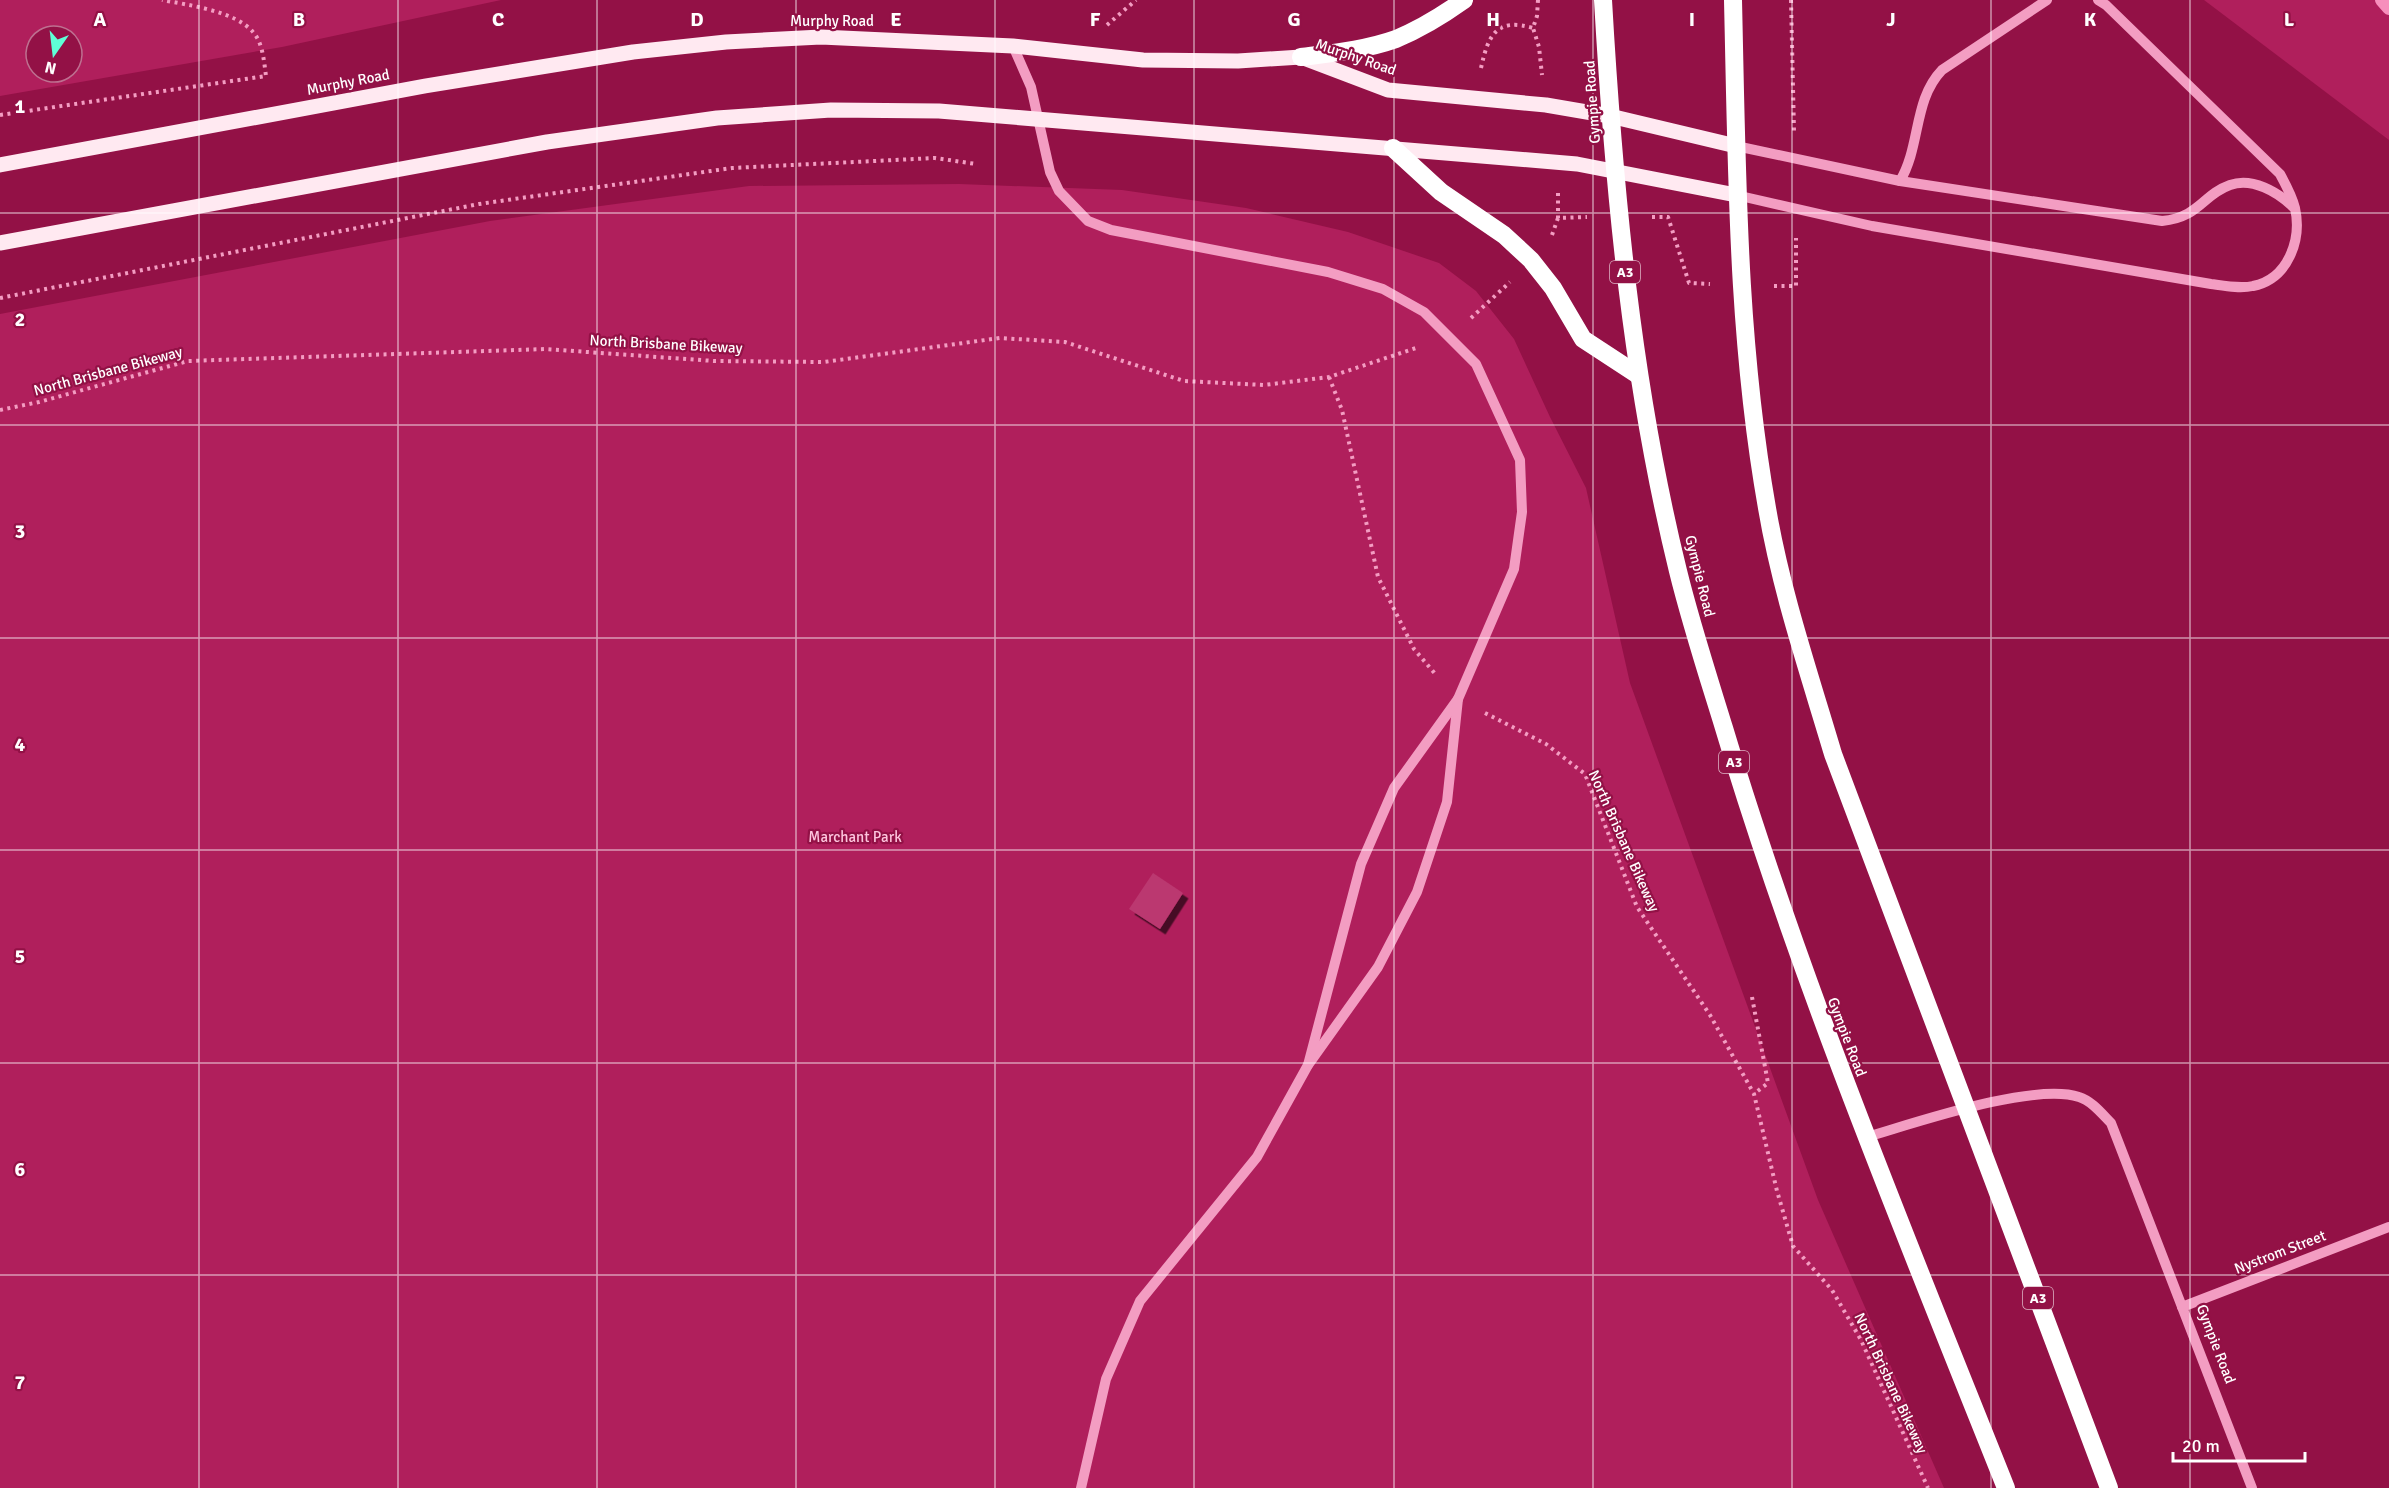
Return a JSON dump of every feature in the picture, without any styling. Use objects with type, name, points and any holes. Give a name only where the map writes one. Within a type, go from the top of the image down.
[{"type":"highway","points":[[1300,57],[1356,49],[1395,39],[1422,27],[1464,0]]},
{"type":"highway","name":"Gympie Road","points":[[1603,0],[1610,116],[1623,256],[1638,375],[1678,571],[1752,823],[1796,953],[2006,1488]]},
{"type":"highway","name":"A3","points":[[1733,0],[1736,195],[1746,356],[1767,510],[1779,561],[1805,661],[1833,754],[2109,1488]]},
{"type":"highway","points":[[1393,148],[1441,192],[1504,235],[1531,260],[1553,288],[1583,339],[1638,375]]},
{"type":"main road","name":"Murphy Road","points":[[0,165],[425,86],[633,52],[726,42],[821,37],[1013,46],[1143,60],[1238,61],[1300,57],[1388,90],[1546,105],[1610,116],[1736,146]]},
{"type":"main road","points":[[0,243],[547,142],[717,118],[831,110],[939,111],[1039,118],[1577,164],[1736,195]]},
{"type":"street","points":[[1900,181],[1912,156],[1924,97],[1931,81],[1942,70],[2048,0]]},
{"type":"street","points":[[1736,195],[1872,226],[2235,287],[2252,287],[2264,283],[2285,266],[2296,239],[2295,209],[2280,174],[2106,5],[2098,0]]},
{"type":"street","points":[[1013,46],[1031,87],[1050,172],[1059,191],[1088,221],[1111,230],[1328,272],[1383,289],[1424,312],[1476,364],[1520,459],[1522,512],[1514,569],[1458,699],[1394,788],[1361,864],[1308,1065]]},
{"type":"street","points":[[1736,146],[1900,181],[2162,221],[2177,219],[2189,214],[2230,185],[2241,183],[2273,191],[2295,209]]},
{"type":"street","points":[[1081,1488],[1106,1379],[1140,1301],[1257,1157],[1308,1065],[1378,967],[1417,892],[1447,802],[1458,699]]},
{"type":"street","name":"Gympie Road","points":[[1867,1137],[1966,1108],[2020,1098],[2060,1094],[2080,1097],[2098,1109],[2111,1123],[2252,1488]]},
{"type":"street","name":"Nystrom Street","points":[[2182,1307],[2389,1227]]},
{"type":"path","points":[[0,115],[266,76],[260,42],[253,32],[238,20],[193,5],[162,0]]},
{"type":"path","points":[[1538,0],[1537,16],[1533,28],[1539,48],[1541,71]]},
{"type":"path","points":[[1791,0],[1794,119]]},
{"type":"path","points":[[1475,98],[1488,42],[1494,33],[1507,24],[1518,23],[1533,28]]},
{"type":"path","points":[[0,298],[479,204],[732,168],[935,158],[976,164]]},
{"type":"path","points":[[1558,194],[1558,219],[1578,218]]},
{"type":"path","points":[[1657,217],[1668,218],[1689,284],[1707,284]]},
{"type":"path","points":[[1779,286],[1796,286],[1796,249]]},
{"type":"path","points":[[1451,337],[1516,276]]},
{"type":"path","name":"North Brisbane Bikeway","points":[[0,410],[39,402],[188,361],[545,349],[714,361],[824,362],[999,338],[1065,342],[1184,381],[1264,385],[1329,376],[1451,337]]},
{"type":"path","name":"North Brisbane Bikeway","points":[[1329,376],[1342,410],[1378,577],[1414,649],[1458,699],[1546,744],[1585,774],[1637,907],[1710,1015],[1754,1094],[1776,1191],[1792,1246],[1832,1290],[1861,1340],[1928,1488]]},
{"type":"path","points":[[1752,996],[1768,1083],[1754,1094]]},
{"type":"green space","points":[[0,0],[501,0],[282,47],[84,81],[84,24],[24,24],[24,84],[69,84],[0,96]]},
{"type":"green space","points":[[2204,0],[2389,0],[2389,140]]},
{"type":"green space","name":"Marchant Park","points":[[959,184],[1122,190],[1246,208],[1348,232],[1439,263],[1476,291],[1514,339],[1586,488],[1630,683],[1818,1200],[1944,1488],[0,1488],[0,314],[490,221],[749,186]]},
{"type":"building","points":[[1153,873],[1183,893],[1160,929],[1129,909]]},
{"type":"waterway","points":[[2382,0],[2389,8]]}]
